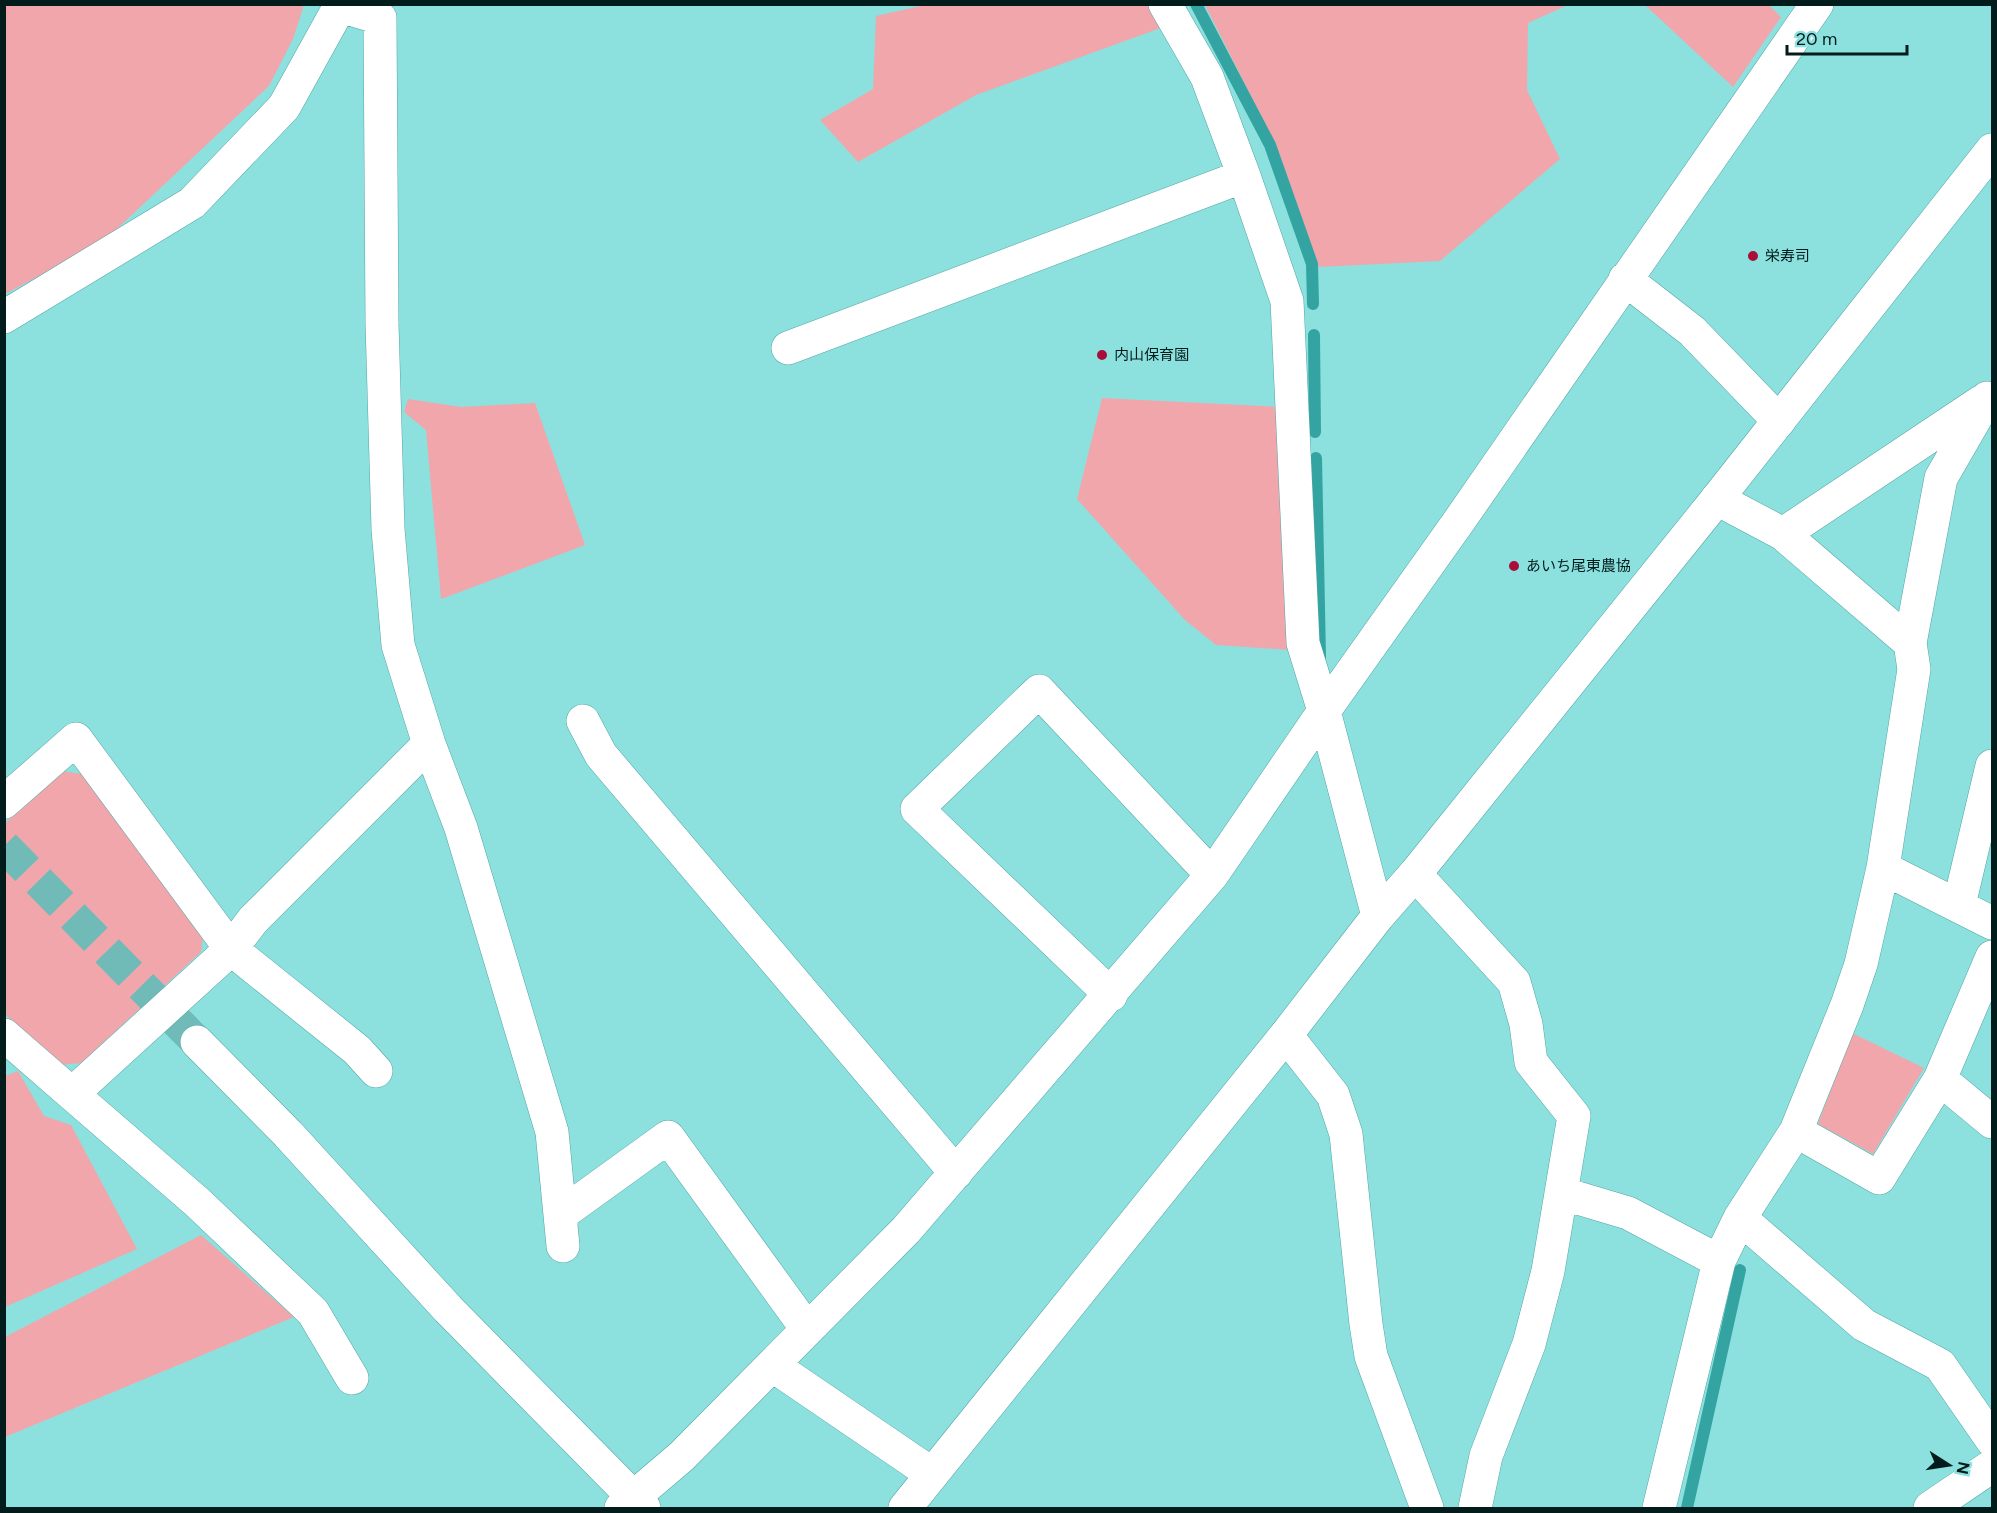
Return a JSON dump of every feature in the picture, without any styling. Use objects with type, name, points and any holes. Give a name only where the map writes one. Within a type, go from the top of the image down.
[{"type":"street","points":[[1165,4],[1207,76],[1287,301],[1303,643],[1324,711],[1378,916]]},
{"type":"street","points":[[197,1042],[288,1134],[448,1309],[633,1505],[906,1230],[1212,875],[1817,4]]},
{"type":"street","points":[[4,316],[192,203],[284,107],[341,5],[380,18],[382,323],[388,529],[399,645],[429,744],[461,828],[552,1132],[562,1230],[668,1137],[807,1329]]},
{"type":"street","points":[[905,1509],[1286,1035],[1378,916],[1415,874],[1717,499],[1992,150]]},
{"type":"street","points":[[788,348],[1244,176]]},
{"type":"street","points":[[1625,279],[1692,330],[1779,421]]},
{"type":"street","points":[[1783,534],[1990,397]]},
{"type":"street","points":[[1659,1509],[1719,1261],[1740,1218],[1796,1131],[1847,1005],[1861,964],[1883,868],[1914,669],[1910,643],[1941,478],[1990,397]]},
{"type":"street","points":[[1717,499],[1783,534],[1910,643]]},
{"type":"street","points":[[1111,994],[917,809],[1040,691],[1212,875]]},
{"type":"street","points":[[583,722],[601,755],[956,1173]]},
{"type":"street","points":[[4,802],[76,739],[231,949],[357,1050],[376,1071]]},
{"type":"street","points":[[72,1094],[231,949],[253,920],[429,744]]},
{"type":"street","points":[[1959,904],[1992,766]]},
{"type":"street","points":[[1883,868],[1959,904],[1992,923]]},
{"type":"street","points":[[1415,874],[1514,982],[1526,1024],[1531,1062],[1574,1116],[1548,1271],[1529,1344],[1486,1456],[1475,1509]]},
{"type":"street","points":[[1796,1131],[1879,1178],[1940,1079],[1992,957]]},
{"type":"street","points":[[4,1035],[197,1203],[313,1312],[352,1378]]},
{"type":"street","points":[[1286,1035],[1333,1095],[1346,1134],[1371,1356],[1427,1509]]},
{"type":"street","points":[[1940,1079],[1992,1122]]},
{"type":"street","points":[[1561,1193],[1628,1213],[1719,1261]]},
{"type":"street","points":[[1740,1218],[1864,1325],[1940,1365],[1992,1440]]},
{"type":"street","points":[[772,1365],[932,1474]]},
{"type":"street","points":[[1930,1509],[1992,1466]]},
{"type":"shaded area","points":[[929,4],[1154,4],[1169,25],[976,95],[858,162],[820,120],[873,89],[876,16]]},
{"type":"shaded area","points":[[5,5],[304,5],[293,39],[269,86],[103,242],[5,294]]},
{"type":"shaded area","points":[[1205,5],[1568,5],[1528,23],[1527,90],[1560,159],[1440,261],[1319,267],[1275,144]]},
{"type":"shaded area","points":[[1645,5],[1769,5],[1781,17],[1733,87]]},
{"type":"shaded area","points":[[1102,398],[1280,407],[1291,650],[1216,645],[1185,620],[1077,499]]},
{"type":"shaded area","points":[[408,399],[461,407],[535,403],[585,545],[441,599],[426,430],[404,412]]},
{"type":"shaded area","points":[[61,771],[83,774],[203,937],[201,952],[81,1063],[60,1065],[5,1014],[4,824]]},
{"type":"shaded area","points":[[1852,1033],[1924,1068],[1873,1154],[1818,1124]]},
{"type":"shaded area","points":[[18,1071],[44,1116],[71,1125],[137,1249],[5,1307],[5,1076]]},
{"type":"shaded area","points":[[201,1235],[294,1317],[5,1437],[5,1337]]},
{"type":"waterway","points":[[1196,4],[1270,145],[1312,264],[1313,304]]},
{"type":"waterway","points":[[1314,335],[1315,432]]},
{"type":"waterway","points":[[1316,458],[1320,657]]},
{"type":"waterway","points":[[1687,1508],[1740,1270]]},
{"type":"tunnel","points":[[4,846],[197,1042]]},
{"type":"place","name":"栄寿司","points":[[1753,256]]},
{"type":"place","name":"内山保育園","points":[[1102,355]]},
{"type":"place","name":"あいち尾東農協","points":[[1514,566]]}]
